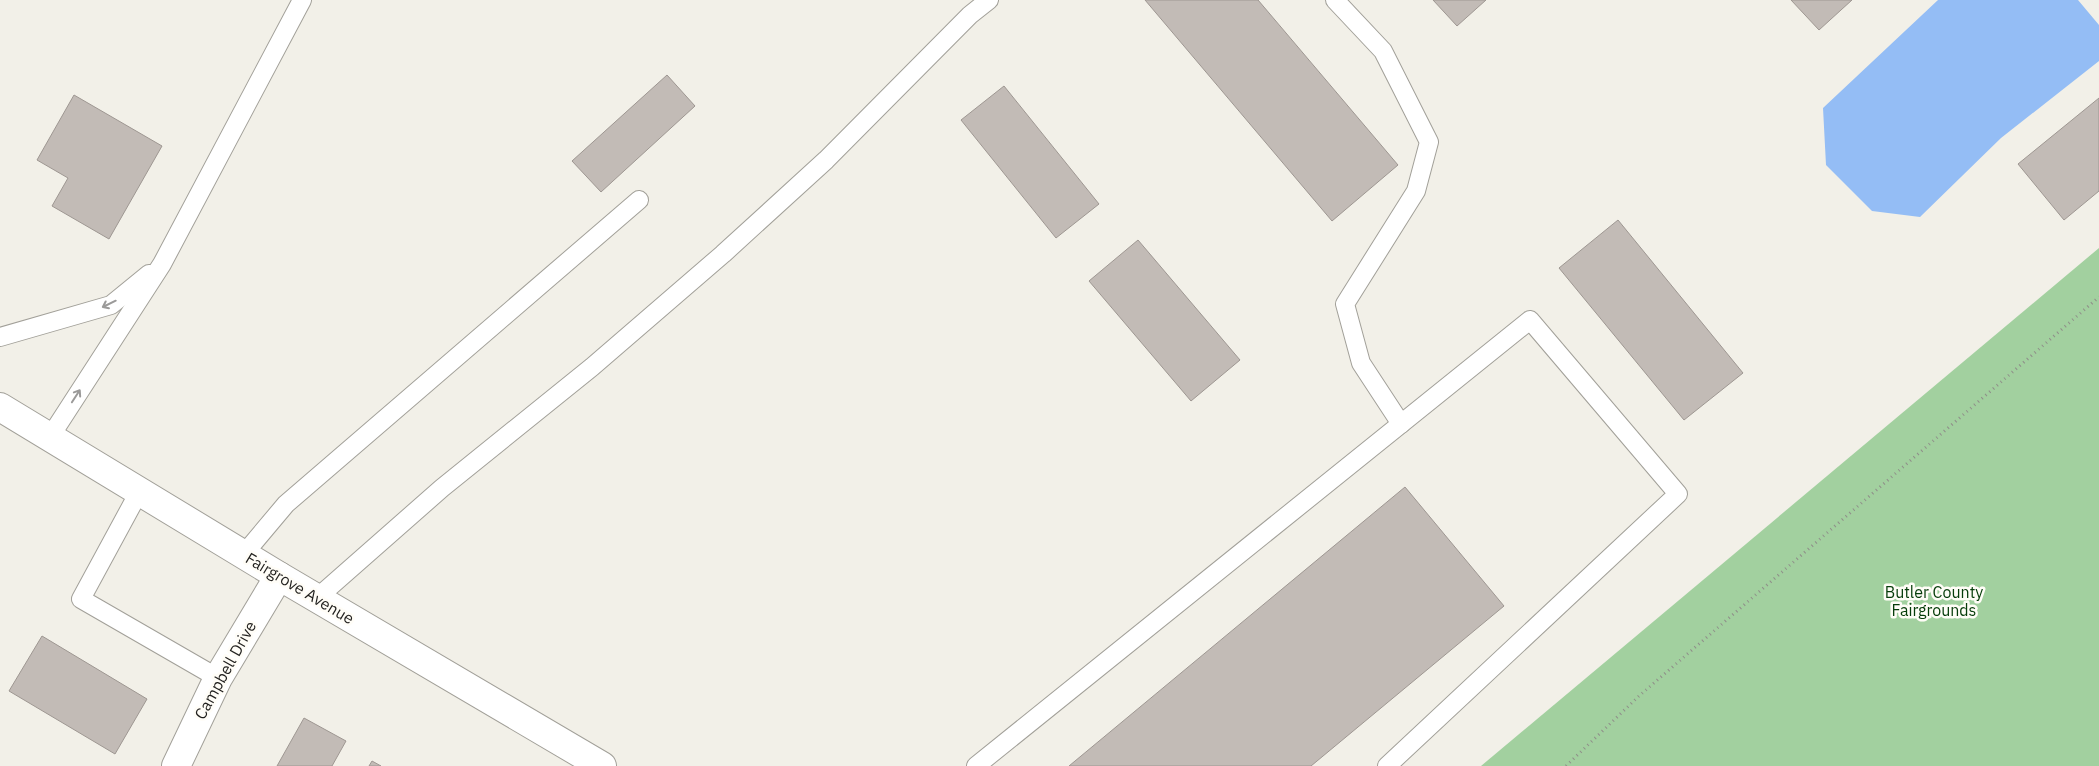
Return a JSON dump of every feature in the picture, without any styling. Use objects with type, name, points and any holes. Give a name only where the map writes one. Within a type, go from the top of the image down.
[{"type":"main road","name":"Fairgrove Avenue","points":[[0,407],[279,576],[602,766]]},
{"type":"main road","name":"Campbell Drive","points":[[176,766],[218,678],[279,576]]},
{"type":"lane","points":[[50,437],[162,264],[302,0]]},
{"type":"lane","points":[[317,598],[442,488],[592,367],[723,254],[826,160],[970,15],[989,0]]},
{"type":"lane","points":[[1335,0],[1383,51],[1429,142],[1416,191],[1345,304],[1361,362],[1401,424]]},
{"type":"lane","points":[[244,554],[286,504],[639,200]]},
{"type":"lane","points":[[0,337],[111,305],[162,264]]},
{"type":"lane","points":[[976,766],[1530,320],[1678,494],[1387,766]]},
{"type":"lane","points":[[139,492],[81,600],[218,678]]},
{"type":"path","points":[[1566,766],[1639,696],[2099,297]]},
{"type":"green space","name":"Butler County Fairgrounds","points":[[2099,248],[2099,766],[1481,766]]},
{"type":"water","points":[[1938,0],[2078,0],[2099,25],[2099,61],[2001,138],[1920,217],[1872,211],[1826,165],[1823,108]]},
{"type":"building","points":[[1145,0],[1258,0],[1398,165],[1332,221]]},
{"type":"building","points":[[1433,0],[1486,0],[1457,26]]},
{"type":"building","points":[[1791,0],[1852,0],[1819,30]]},
{"type":"building","points":[[667,75],[695,106],[601,192],[572,161]]},
{"type":"building","points":[[1004,86],[1099,204],[1056,238],[961,120]]},
{"type":"building","points":[[74,95],[162,146],[109,239],[52,206],[68,178],[37,160]]},
{"type":"building","points":[[2099,98],[2099,191],[2064,220],[2018,164]]},
{"type":"building","points":[[1618,220],[1743,373],[1684,420],[1559,268]]},
{"type":"building","points":[[1138,240],[1240,360],[1191,401],[1089,281]]},
{"type":"building","points":[[1405,487],[1504,606],[1311,766],[1069,766]]},
{"type":"building","points":[[42,636],[147,699],[115,754],[9,691]]},
{"type":"building","points":[[304,718],[346,741],[332,766],[277,766]]},
{"type":"building","points":[[372,761],[381,766],[369,766]]}]
